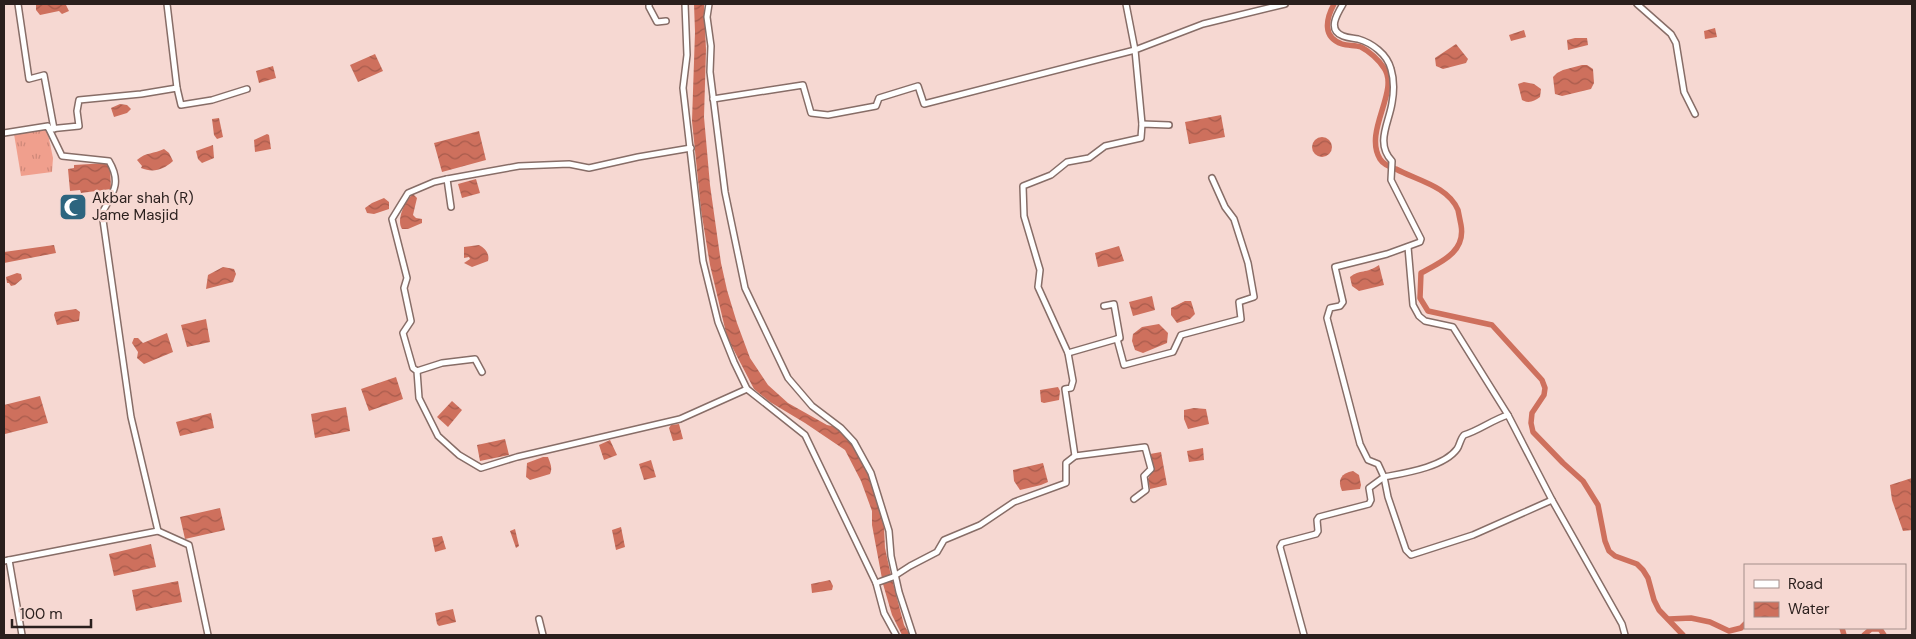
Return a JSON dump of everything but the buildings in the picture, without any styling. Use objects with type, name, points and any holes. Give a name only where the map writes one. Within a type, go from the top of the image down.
[{"type":"street","points":[[18,4],[29,78],[44,75],[51,129],[62,156],[109,161],[115,171],[116,187],[102,213],[130,417],[158,531]]},
{"type":"street","points":[[168,4],[177,88],[181,105],[212,100],[247,89]]},
{"type":"street","points":[[649,4],[656,22],[666,21]]},
{"type":"street","points":[[685,4],[687,55],[683,88],[703,261],[718,322],[728,349],[747,389],[805,435],[876,583],[884,613],[896,635]]},
{"type":"street","points":[[709,4],[707,16],[710,28],[710,72],[713,98],[725,192],[745,288],[788,378],[812,406],[840,428],[854,442],[871,473],[889,531],[894,576],[913,635]]},
{"type":"street","points":[[1075,456],[1065,389],[1071,388],[1074,381],[1068,353],[1038,287],[1040,270],[1024,216],[1023,186],[1051,175],[1067,162],[1089,158],[1105,146],[1141,138],[1142,124],[1135,50],[1126,4]]},
{"type":"street","points":[[713,98],[803,85],[811,113],[828,115],[876,106],[879,98],[918,86],[924,104],[1135,50],[1203,24],[1285,4]]},
{"type":"street","points":[[1343,4],[1334,21],[1337,33],[1344,37],[1368,42],[1382,53],[1391,67],[1394,86],[1392,104],[1383,141],[1386,155],[1392,161],[1391,180],[1421,239],[1420,242],[1408,247],[1335,267],[1343,302],[1340,306],[1330,308],[1327,318],[1360,444],[1368,460],[1378,464],[1384,477],[1388,497],[1406,550],[1411,555],[1473,535],[1552,500]]},
{"type":"street","points":[[1638,4],[1671,34],[1676,43],[1684,92],[1695,114]]},
{"type":"street","points":[[4,133],[48,126],[51,129],[79,126],[77,111],[79,100],[141,94],[177,88]]},
{"type":"street","points":[[1142,124],[1169,124]]},
{"type":"street","points":[[691,148],[590,168],[569,164],[519,166],[434,182],[408,193],[392,219],[407,278],[404,288],[411,321],[403,333],[413,368],[417,371],[419,398],[438,436],[459,455],[481,468],[517,457],[680,419],[747,389]]},
{"type":"street","points":[[1117,339],[1124,365],[1173,352],[1181,335],[1241,319],[1239,302],[1254,297],[1248,263],[1234,219],[1212,178]]},
{"type":"street","points":[[447,179],[451,207]]},
{"type":"street","points":[[1408,247],[1413,304],[1419,316],[1425,321],[1453,327],[1508,415],[1552,500],[1622,624],[1624,635]]},
{"type":"street","points":[[1068,353],[1120,338],[1114,304],[1104,306]]},
{"type":"street","points":[[417,371],[442,363],[475,358],[482,372]]},
{"type":"street","points":[[1304,635],[1280,547],[1282,543],[1316,534],[1319,517],[1369,504],[1371,500],[1369,488],[1384,477],[1418,471],[1442,461],[1457,449],[1464,435],[1479,429],[1494,419],[1508,415]]},
{"type":"street","points":[[876,583],[894,576],[937,552],[944,540],[980,525],[1014,502],[1066,483],[1066,463],[1075,456],[1145,446],[1151,469],[1144,476],[1146,490],[1134,499]]},
{"type":"street","points":[[22,635],[6,560],[158,531],[189,545],[208,635]]},
{"type":"street","points":[[539,619],[543,635]]},
{"type":"green space","points":[[47,129],[53,158],[52,172],[21,176],[14,134]]},
{"type":"water","points":[[36,4],[67,4],[69,11],[62,14],[59,11],[40,15],[36,10]]},
{"type":"water","points":[[694,4],[704,4],[706,50],[704,117],[710,185],[721,263],[737,323],[750,358],[768,385],[788,403],[827,425],[841,428],[860,456],[870,478],[884,527],[885,548],[890,571],[904,625],[910,635],[902,635],[892,615],[883,584],[872,525],[872,511],[861,481],[845,450],[770,402],[754,389],[727,337],[710,265],[701,210],[692,121]]},
{"type":"water","points":[[1715,28],[1717,37],[1705,39],[1704,31]]},
{"type":"water","points":[[1524,30],[1526,37],[1511,41],[1509,35]]},
{"type":"water","points":[[1587,38],[1588,45],[1568,50],[1567,40]]},
{"type":"water","points":[[1456,44],[1468,59],[1466,63],[1443,69],[1436,66],[1435,58]]},
{"type":"water","points":[[375,54],[383,71],[358,82],[350,65]]},
{"type":"water","points":[[1587,65],[1593,69],[1594,83],[1591,89],[1562,96],[1555,94],[1553,77],[1563,70]]},
{"type":"water","points":[[273,66],[276,78],[259,83],[256,71]]},
{"type":"water","points":[[1524,82],[1534,84],[1541,89],[1540,97],[1531,102],[1522,100],[1518,84]]},
{"type":"water","points":[[120,104],[127,105],[131,109],[127,113],[114,117],[111,108]]},
{"type":"water","points":[[1221,115],[1225,137],[1189,144],[1185,122]]},
{"type":"water","points":[[219,118],[223,137],[217,139],[214,135],[212,119]]},
{"type":"water","points":[[479,131],[486,160],[442,172],[434,143]]},
{"type":"water","points":[[267,134],[269,135],[271,149],[255,152],[254,140]]},
{"type":"water","points":[[1322,137],[1329,140],[1332,147],[1329,154],[1322,157],[1315,154],[1312,147],[1315,140]]},
{"type":"water","points":[[213,145],[214,158],[202,163],[198,159],[196,151]]},
{"type":"water","points":[[164,149],[169,153],[173,161],[158,170],[141,168],[142,166],[137,160]]},
{"type":"water","points":[[107,163],[110,165],[111,189],[81,193],[80,190],[70,191],[68,169],[74,168],[74,165]]},
{"type":"water","points":[[476,179],[480,193],[462,198],[458,184]]},
{"type":"water","points":[[413,194],[417,198],[413,215],[416,218],[422,219],[422,223],[408,229],[402,229],[400,220],[402,210]]},
{"type":"water","points":[[384,198],[389,202],[389,209],[374,214],[367,213],[365,208]]},
{"type":"water","points":[[54,245],[56,253],[4,263],[4,252]]},
{"type":"water","points":[[479,245],[486,252],[488,261],[472,267],[464,263],[470,259],[469,257],[464,258],[464,247]]},
{"type":"water","points":[[1119,246],[1124,261],[1098,267],[1095,253]]},
{"type":"water","points":[[1379,265],[1384,285],[1359,291],[1352,286],[1350,277]]},
{"type":"water","points":[[223,267],[234,269],[236,274],[233,282],[206,289],[208,275]]},
{"type":"water","points":[[17,273],[21,274],[22,279],[11,286],[7,283],[6,277]]},
{"type":"water","points":[[1152,296],[1155,310],[1133,316],[1129,302]]},
{"type":"water","points":[[1185,301],[1191,301],[1195,314],[1190,319],[1177,323],[1171,315],[1171,308]]},
{"type":"water","points":[[76,309],[80,312],[79,321],[57,325],[55,312]]},
{"type":"water","points":[[206,319],[210,342],[187,347],[181,325]]},
{"type":"water","points":[[1159,324],[1168,333],[1167,343],[1143,353],[1135,350],[1132,341],[1133,334],[1142,327]]},
{"type":"water","points":[[167,333],[173,352],[144,364],[137,358],[138,352],[132,343],[134,338],[138,338],[143,343]]},
{"type":"water","points":[[396,377],[403,399],[369,411],[361,389]]},
{"type":"water","points":[[1058,387],[1060,391],[1059,400],[1041,402],[1040,390]]},
{"type":"water","points":[[40,396],[48,423],[5,434],[4,405]]},
{"type":"water","points":[[452,401],[462,410],[448,427],[437,417]]},
{"type":"water","points":[[346,407],[350,431],[315,438],[311,414]]},
{"type":"water","points":[[1194,408],[1206,409],[1209,424],[1188,429],[1184,419],[1184,410]]},
{"type":"water","points":[[211,413],[214,428],[180,436],[176,422]]},
{"type":"water","points":[[679,424],[683,439],[673,441],[669,428],[671,425]]},
{"type":"water","points":[[505,439],[509,455],[480,461],[477,445]]},
{"type":"water","points":[[610,440],[617,455],[604,460],[599,445]]},
{"type":"water","points":[[1203,448],[1204,460],[1189,462],[1187,451]]},
{"type":"water","points":[[1161,452],[1167,485],[1150,489],[1148,479],[1152,471],[1150,454]]},
{"type":"water","points":[[548,457],[551,468],[550,474],[530,480],[526,477],[527,463]]},
{"type":"water","points":[[651,460],[656,477],[644,480],[639,464]]},
{"type":"water","points":[[1043,463],[1048,482],[1020,490],[1014,481],[1013,470]]},
{"type":"water","points":[[1353,471],[1359,475],[1360,489],[1342,491],[1341,478],[1346,473]]},
{"type":"water","points":[[1912,478],[1912,530],[1903,531],[1892,500],[1890,485]]},
{"type":"water","points":[[220,508],[225,530],[185,539],[180,517]]},
{"type":"water","points":[[621,527],[625,547],[616,550],[612,530]]},
{"type":"water","points":[[515,529],[519,546],[516,548],[510,531]]},
{"type":"water","points":[[442,536],[446,549],[435,552],[432,538]]},
{"type":"water","points":[[151,544],[156,567],[114,576],[109,554]]},
{"type":"water","points":[[830,580],[833,586],[832,590],[812,593],[811,584]]},
{"type":"water","points":[[178,581],[182,602],[136,611],[132,590]]},
{"type":"water","points":[[453,609],[456,622],[439,626],[435,613]]},
{"type":"waterway","points":[[1334,4],[1328,21],[1331,37],[1342,44],[1361,47],[1367,51],[1382,65],[1388,77],[1388,88],[1376,136],[1376,148],[1380,159],[1389,166],[1439,189],[1447,195],[1458,210],[1462,234],[1460,242],[1456,249],[1444,260],[1421,273],[1420,298],[1428,311],[1492,325],[1542,380],[1545,388],[1544,395],[1532,413],[1531,423],[1533,432],[1583,481],[1598,505],[1605,541],[1609,551],[1615,556],[1637,564],[1643,570],[1648,578],[1659,610],[1683,635]]},
{"type":"waterway","points":[[1669,619],[1691,618],[1710,622],[1729,631],[1741,628],[1744,625]]},
{"type":"waterway","points":[[1842,629],[1844,635]]},
{"type":"waterway","points":[[1864,635],[1871,629],[1880,629],[1884,635]]},
{"type":"place","name":"Akbar shah (R) Jame Masjid","points":[[73,207]]}]
